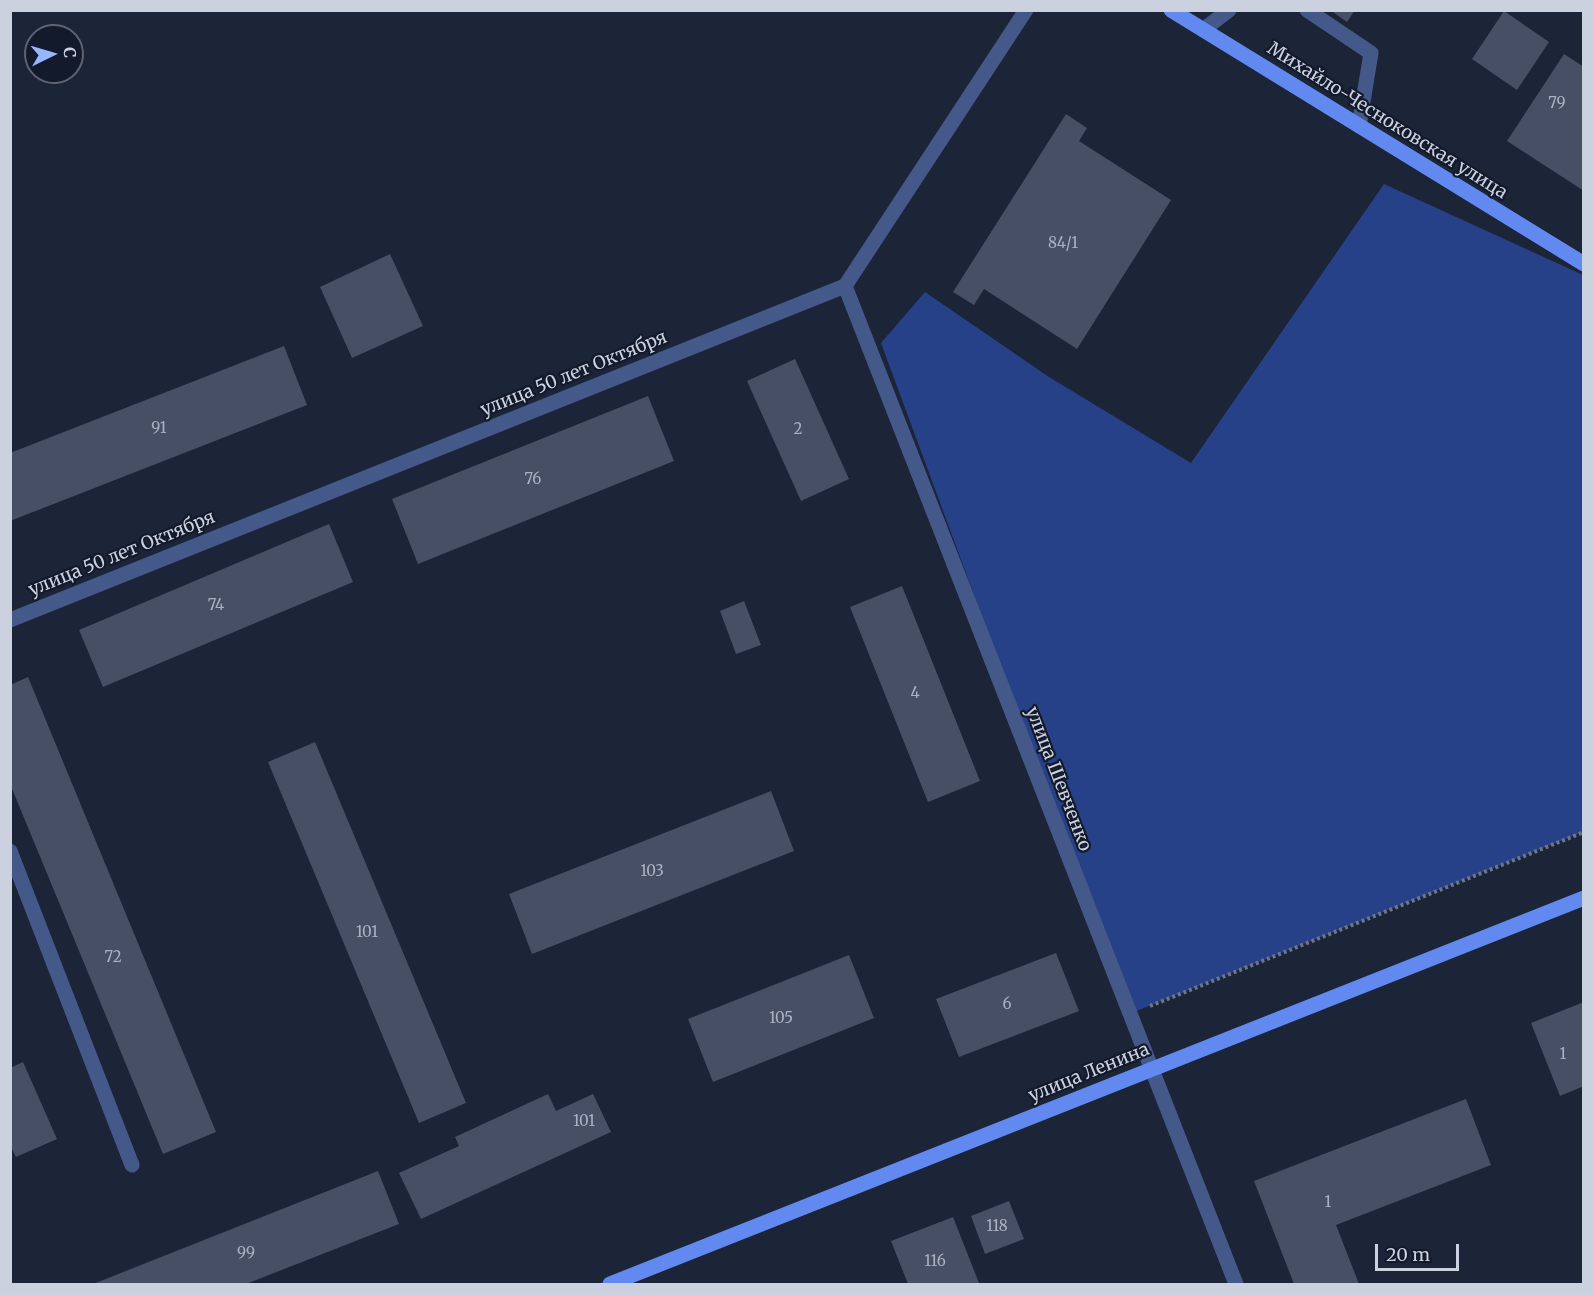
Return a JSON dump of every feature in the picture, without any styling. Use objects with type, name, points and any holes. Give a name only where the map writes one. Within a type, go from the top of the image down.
[{"type":"main road","name":"Михайло-Чесноковская улица","points":[[1171,10],[1584,264]]},
{"type":"main road","name":"улица Ленина","points":[[609,1284],[1584,898]]},
{"type":"street","points":[[845,286],[1026,10]]},
{"type":"street","points":[[1203,30],[1228,10]]},
{"type":"street","points":[[1307,10],[1371,53],[1359,126]]},
{"type":"street","name":"улица 50 лет Октября","points":[[10,620],[845,286]]},
{"type":"street","name":"улица Шевченко","points":[[845,286],[1236,1284]]},
{"type":"street","points":[[10,851],[132,1165]]},
{"type":"path","points":[[1129,1014],[1584,832]]},
{"type":"shaded area","points":[[1384,184],[1583,275],[1583,832],[1129,1014],[881,343],[925,292],[1049,377],[1191,463]]},
{"type":"building","points":[[1330,10],[1355,10],[1347,22]]},
{"type":"building","points":[[1504,11],[1549,42],[1517,90],[1472,59]]},
{"type":"building","points":[[1564,54],[1584,67],[1584,191],[1507,141]]},
{"type":"building","points":[[1066,114],[1087,128],[1079,141],[1171,200],[1077,349],[984,289],[974,305],[953,292]]},
{"type":"building","points":[[390,254],[423,326],[352,358],[320,287]]},
{"type":"building","points":[[284,346],[307,405],[10,521],[10,453]]},
{"type":"building","points":[[795,359],[849,479],[801,501],[747,381]]},
{"type":"building","points":[[648,396],[674,461],[418,564],[392,499]]},
{"type":"building","points":[[329,524],[353,582],[103,687],[79,630]]},
{"type":"building","points":[[902,586],[980,781],[928,802],[850,607]]},
{"type":"building","points":[[744,601],[761,645],[736,654],[720,611]]},
{"type":"building","points":[[28,677],[216,1132],[163,1154],[10,784],[10,685]]},
{"type":"building","points":[[315,742],[466,1103],[419,1123],[268,762]]},
{"type":"building","points":[[771,791],[794,851],[532,954],[509,894]]},
{"type":"building","points":[[1056,953],[1079,1011],[959,1057],[936,999]]},
{"type":"building","points":[[849,955],[874,1018],[713,1082],[688,1019]]},
{"type":"building","points":[[1584,1002],[1584,1086],[1560,1096],[1531,1023]]},
{"type":"building","points":[[23,1062],[57,1139],[16,1157],[10,1145],[10,1068]]},
{"type":"building","points":[[548,1094],[556,1111],[593,1094],[611,1132],[421,1219],[399,1173],[459,1146],[455,1137]]},
{"type":"building","points":[[1466,1099],[1491,1165],[1336,1225],[1359,1284],[1294,1284],[1254,1181]]},
{"type":"building","points":[[378,1171],[399,1224],[246,1284],[93,1284]]},
{"type":"building","points":[[1009,1201],[1024,1239],[985,1254],[971,1216]]},
{"type":"building","points":[[953,1217],[979,1283],[908,1284],[891,1241]]}]
